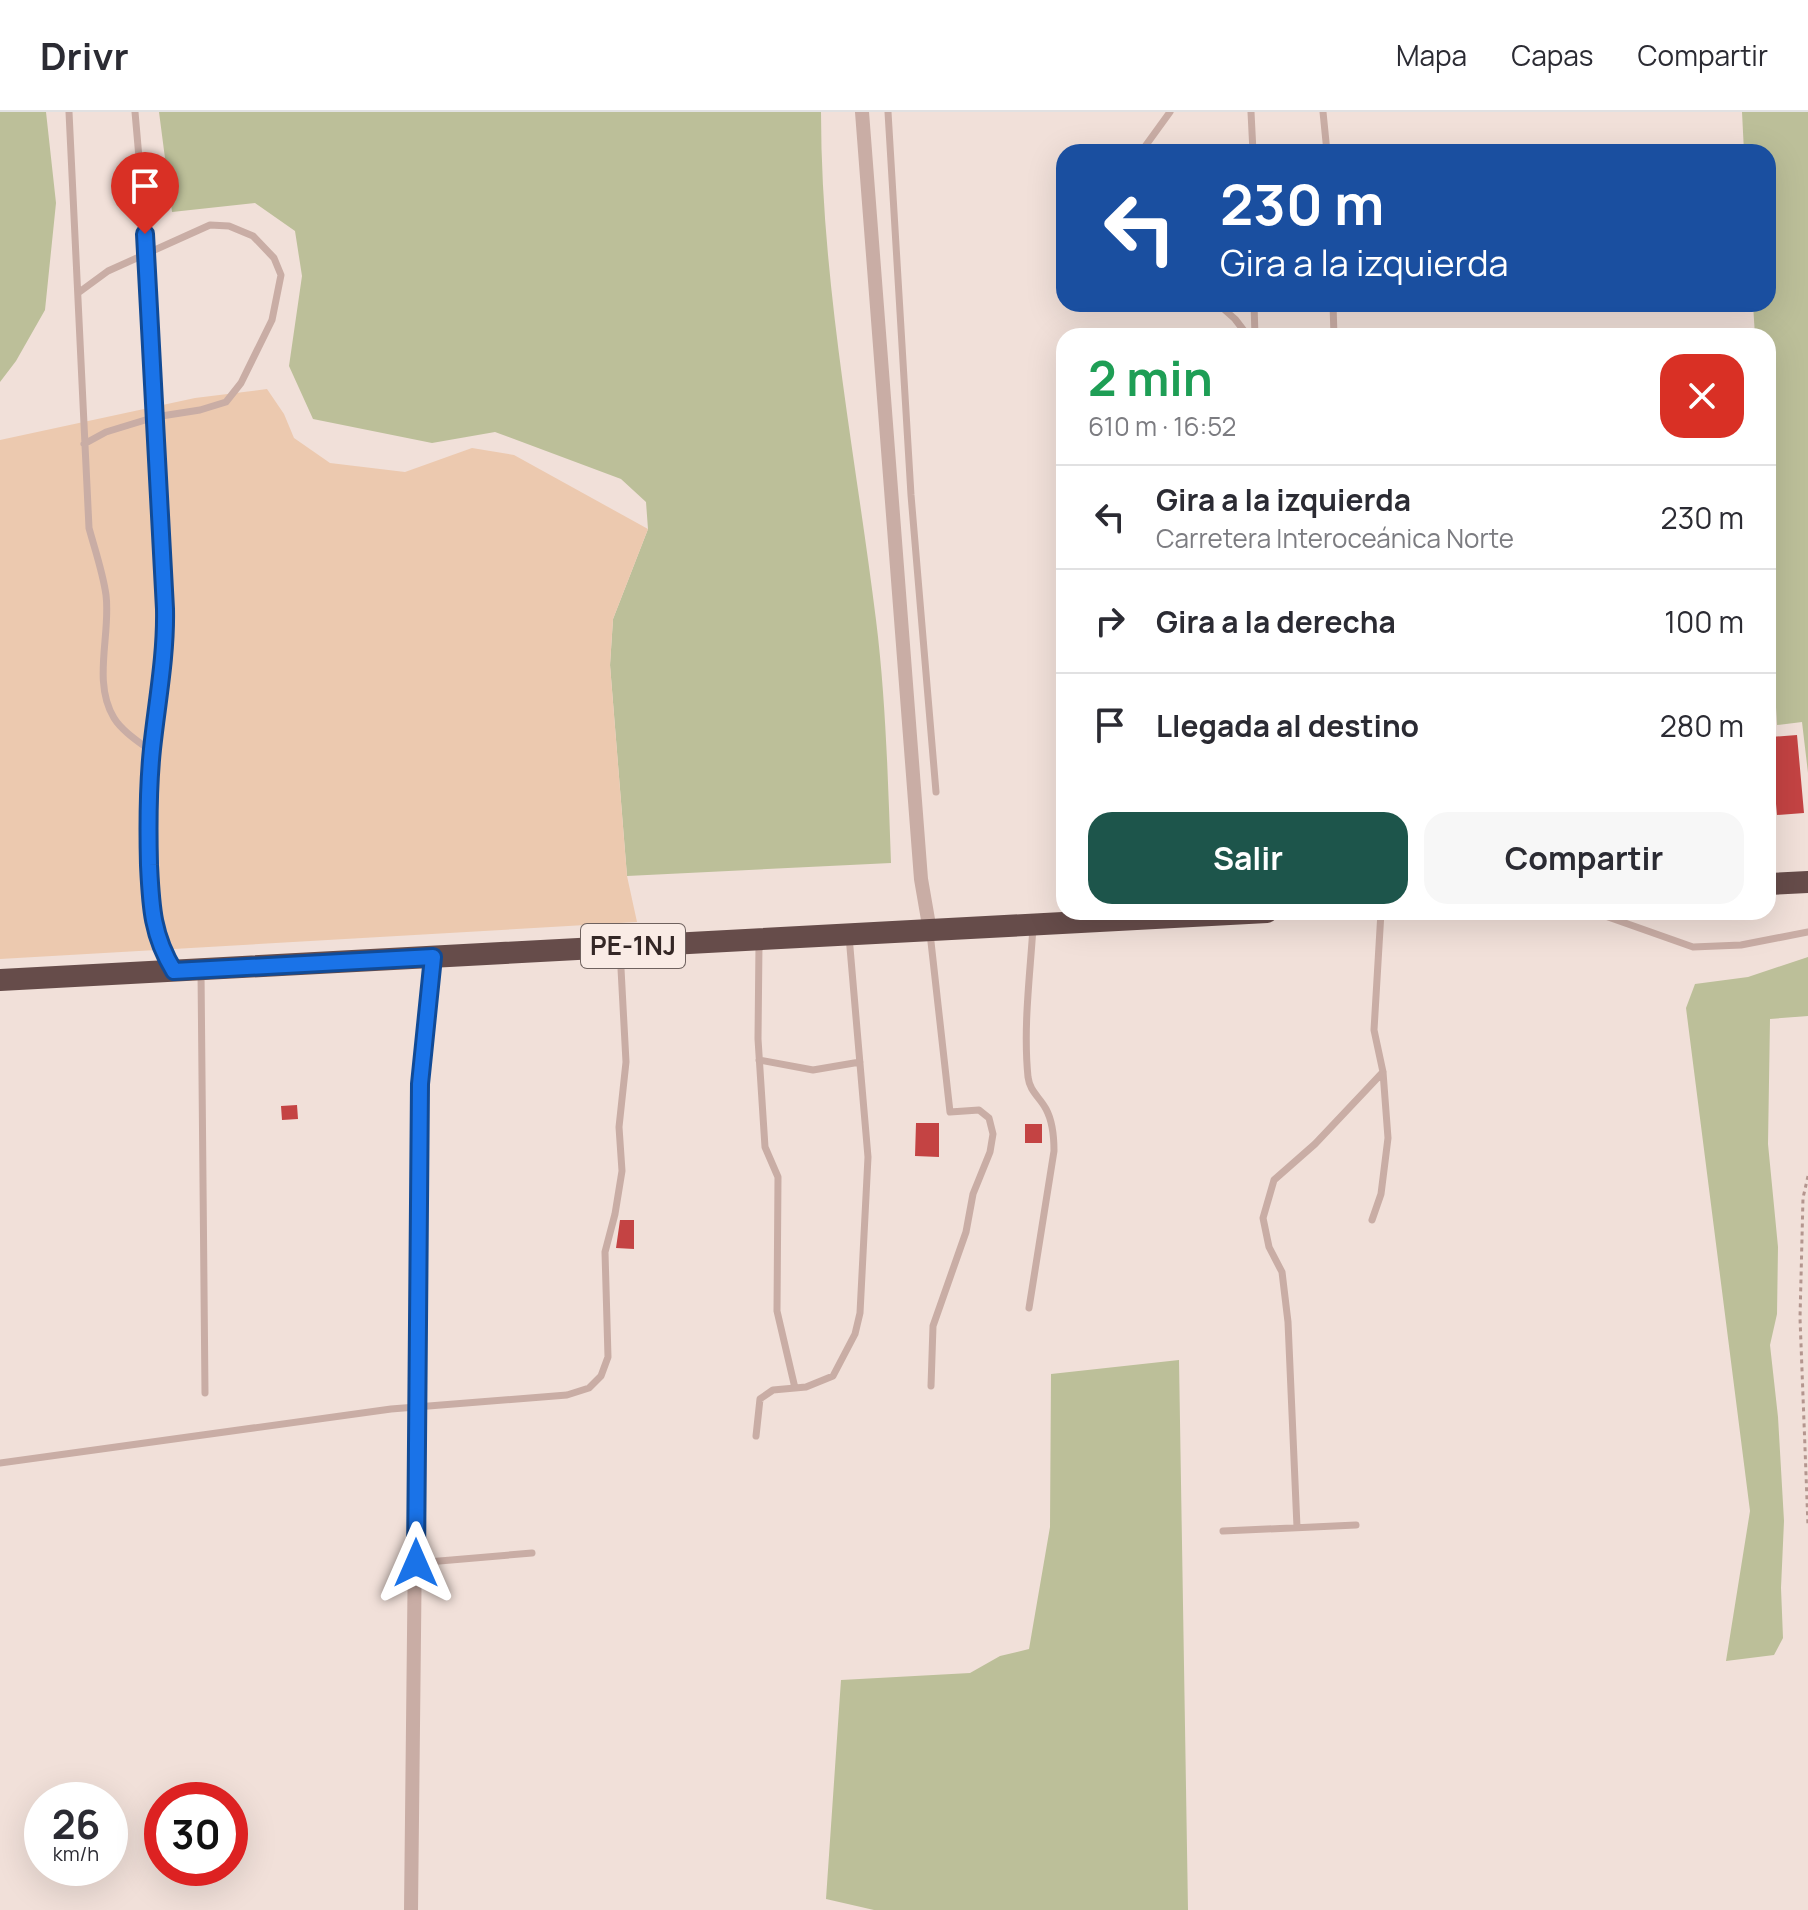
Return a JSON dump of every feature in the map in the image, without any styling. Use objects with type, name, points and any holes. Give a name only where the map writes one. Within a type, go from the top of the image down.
[{"type":"highway","points":[[1776,884],[1808,882]]},
{"type":"highway","name":"PE-1NJ","points":[[0,980],[1120,920]]},
{"type":"street","points":[[862,112],[920,865],[930,931]]},
{"type":"street","points":[[411,1910],[420,1084],[433,957]]},
{"type":"lane","points":[[69,112],[89,528],[106,595],[103,669],[106,695],[114,718],[151,751]]},
{"type":"lane","points":[[135,112],[146,253],[166,641],[151,751],[147,833],[154,928],[160,948],[174,971]]},
{"type":"lane","points":[[888,112],[911,495],[936,792]]},
{"type":"lane","points":[[1147,144],[1170,112]]},
{"type":"lane","points":[[1251,112],[1253,144]]},
{"type":"lane","points":[[1323,112],[1326,144]]},
{"type":"lane","points":[[78,293],[108,271],[210,225],[229,226],[253,236],[274,258],[281,275],[272,320],[241,383],[226,402],[200,410],[155,417],[106,432],[84,444]]},
{"type":"lane","points":[[1227,312],[1242,328]]},
{"type":"lane","points":[[1372,1220],[1381,1194],[1388,1138],[1383,1072],[1374,1030],[1381,920]]},
{"type":"lane","points":[[1617,920],[1693,947],[1741,945],[1808,932]]},
{"type":"lane","points":[[1029,1308],[1054,1151],[1054,1132],[1046,1108],[1031,1090],[1028,1077],[1026,1042],[1033,925]]},
{"type":"lane","points":[[930,931],[950,1112],[979,1110],[989,1118],[993,1134],[990,1152],[973,1194],[966,1232],[933,1326],[931,1386]]},
{"type":"lane","points":[[756,1436],[756,1413],[760,1399],[773,1390],[806,1387],[833,1376],[855,1334],[860,1313],[868,1157],[849,935]]},
{"type":"lane","points":[[759,940],[759,1060],[765,1147],[778,1177],[777,1311],[795,1388]]},
{"type":"lane","points":[[0,1463],[375,1411],[567,1395],[589,1388],[601,1376],[608,1357],[605,1252],[622,1171],[619,1127],[626,1062],[620,947]]},
{"type":"lane","points":[[201,969],[205,1393]]},
{"type":"lane","points":[[759,1060],[813,1070],[860,1062]]},
{"type":"lane","points":[[1297,1527],[1288,1322],[1282,1272],[1269,1247],[1263,1218],[1274,1180],[1315,1144],[1383,1072]]},
{"type":"lane","points":[[1223,1531],[1356,1525]]},
{"type":"lane","points":[[416,1563],[532,1553]]},
{"type":"path","points":[[1808,1176],[1803,1198],[1800,1318],[1808,1526]]},
{"type":"green space","points":[[0,112],[46,112],[56,203],[45,310],[16,361],[0,382]]},
{"type":"green space","points":[[159,112],[821,112],[833,303],[879,650],[891,863],[627,876],[610,665],[613,619],[648,529],[646,502],[621,479],[495,432],[432,443],[313,419],[289,366],[302,276],[295,231],[255,203],[172,212]]},
{"type":"green space","points":[[1742,112],[1808,112],[1808,773],[1802,722],[1777,725],[1776,328],[1754,328],[1754,312],[1776,312],[1776,144],[1744,144]]},
{"type":"green space","points":[[1808,957],[1808,1016],[1770,1019],[1768,1144],[1778,1247],[1777,1314],[1770,1345],[1784,1521],[1781,1588],[1783,1638],[1774,1655],[1726,1661],[1750,1511],[1686,1008],[1695,984],[1748,977]]},
{"type":"green space","points":[[1179,1360],[1188,1910],[874,1910],[826,1899],[841,1680],[970,1673],[1000,1656],[1029,1649],[1050,1527],[1051,1374]]},
{"type":"sand","points":[[267,389],[284,414],[294,438],[330,463],[405,472],[472,448],[514,455],[648,529],[613,619],[610,665],[627,876],[637,922],[0,959],[0,440],[195,398]]},
{"type":"building","points":[[1797,735],[1804,813],[1777,815],[1776,737]]},
{"type":"building","points":[[297,1105],[298,1119],[282,1120],[281,1106]]},
{"type":"building","points":[[916,1123],[939,1123],[939,1157],[915,1156]]},
{"type":"building","points":[[1025,1124],[1042,1124],[1042,1143],[1025,1143]]},
{"type":"building","points":[[620,1220],[634,1220],[634,1249],[616,1248]]},
{"type":"route","points":[[145,234],[166,641],[151,751],[147,833],[150,898],[160,948],[174,971],[433,957],[420,1084],[416,1563]]}]
